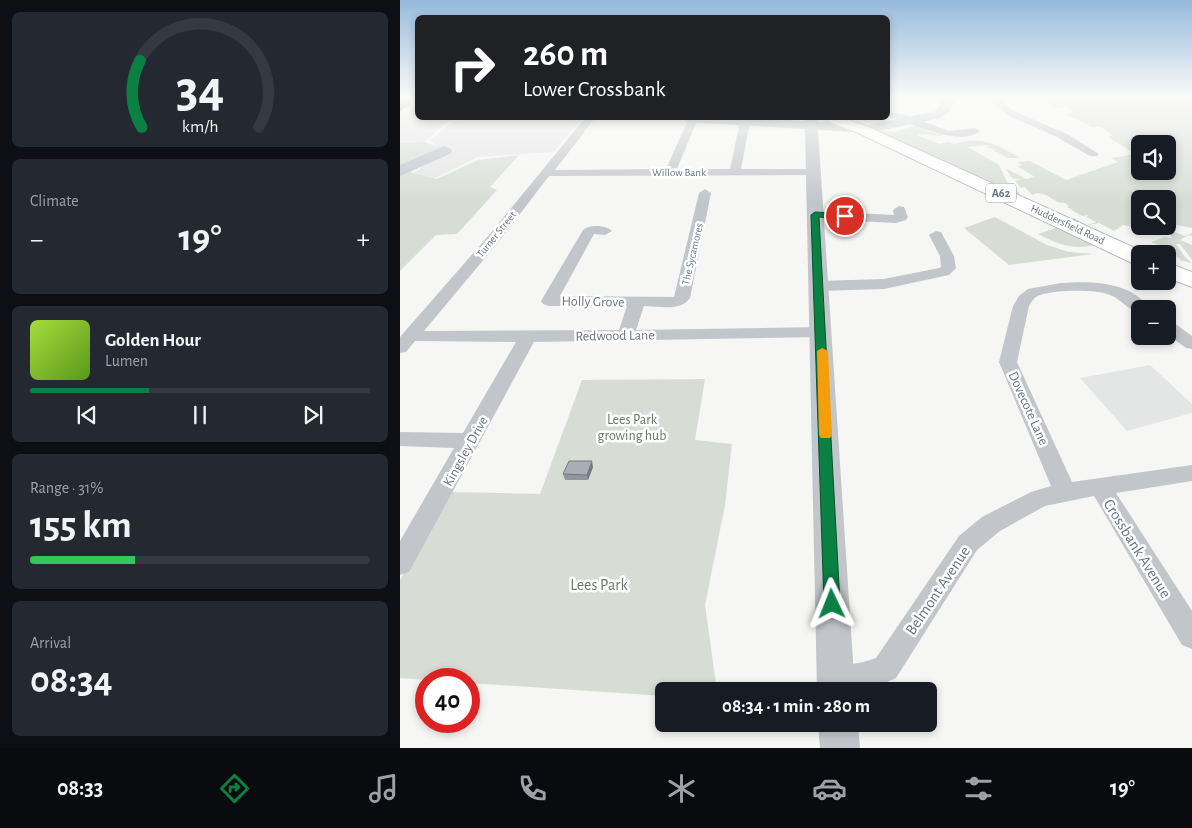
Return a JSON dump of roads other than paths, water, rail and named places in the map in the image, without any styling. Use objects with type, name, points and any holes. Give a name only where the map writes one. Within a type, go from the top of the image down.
[{"type":"main road","name":"Huddersfield Road","points":[[863,133],[1131,254]]},
{"type":"main road","points":[[1176,273],[1192,280]]},
{"type":"street","name":"Turner Street","points":[[405,342],[495,236],[578,133]]},
{"type":"street","points":[[670,172],[687,133]]},
{"type":"street","points":[[735,172],[743,133]]},
{"type":"street","points":[[817,133],[813,172],[836,682]]},
{"type":"street","points":[[945,133],[958,133]]},
{"type":"street","points":[[1057,133],[1094,154]]},
{"type":"street","name":"Willow Bank","points":[[545,173],[813,172]]},
{"type":"street","name":"The Sycamores","points":[[637,302],[678,302],[682,298],[705,193]]},
{"type":"street","points":[[815,215],[896,219],[901,216],[899,210]]},
{"type":"street","name":"Holly Grove","points":[[605,230],[590,230],[549,300],[637,302],[626,336]]},
{"type":"street","points":[[819,286],[884,284],[944,272],[949,268],[947,256],[936,235]]},
{"type":"street","name":"Dovecote Lane","points":[[1066,492],[1008,362],[1021,306],[1025,298],[1033,292],[1045,289],[1087,287],[1113,291],[1131,302]]},
{"type":"street","name":"Redwood Lane","points":[[405,342],[528,337],[821,332]]},
{"type":"street","points":[[1176,333],[1192,344]]},
{"type":"street","name":"Kingsley Drive","points":[[400,564],[528,337]]},
{"type":"street","points":[[400,439],[470,440]]},
{"type":"street","name":"Belmont Avenue","points":[[852,682],[886,668],[968,543],[991,524],[1040,498],[1066,492],[1192,473]]},
{"type":"street","name":"Crossbank Avenue","points":[[1100,487],[1192,636]]},
{"type":"street","points":[[839,732],[840,748]]},
{"type":"waterway","points":[[400,171],[444,151]]},
{"type":"park label","name":"Lees Park growing hub","points":[[632,428]]},
{"type":"park label","name":"Lees Park","points":[[599,584]]}]
